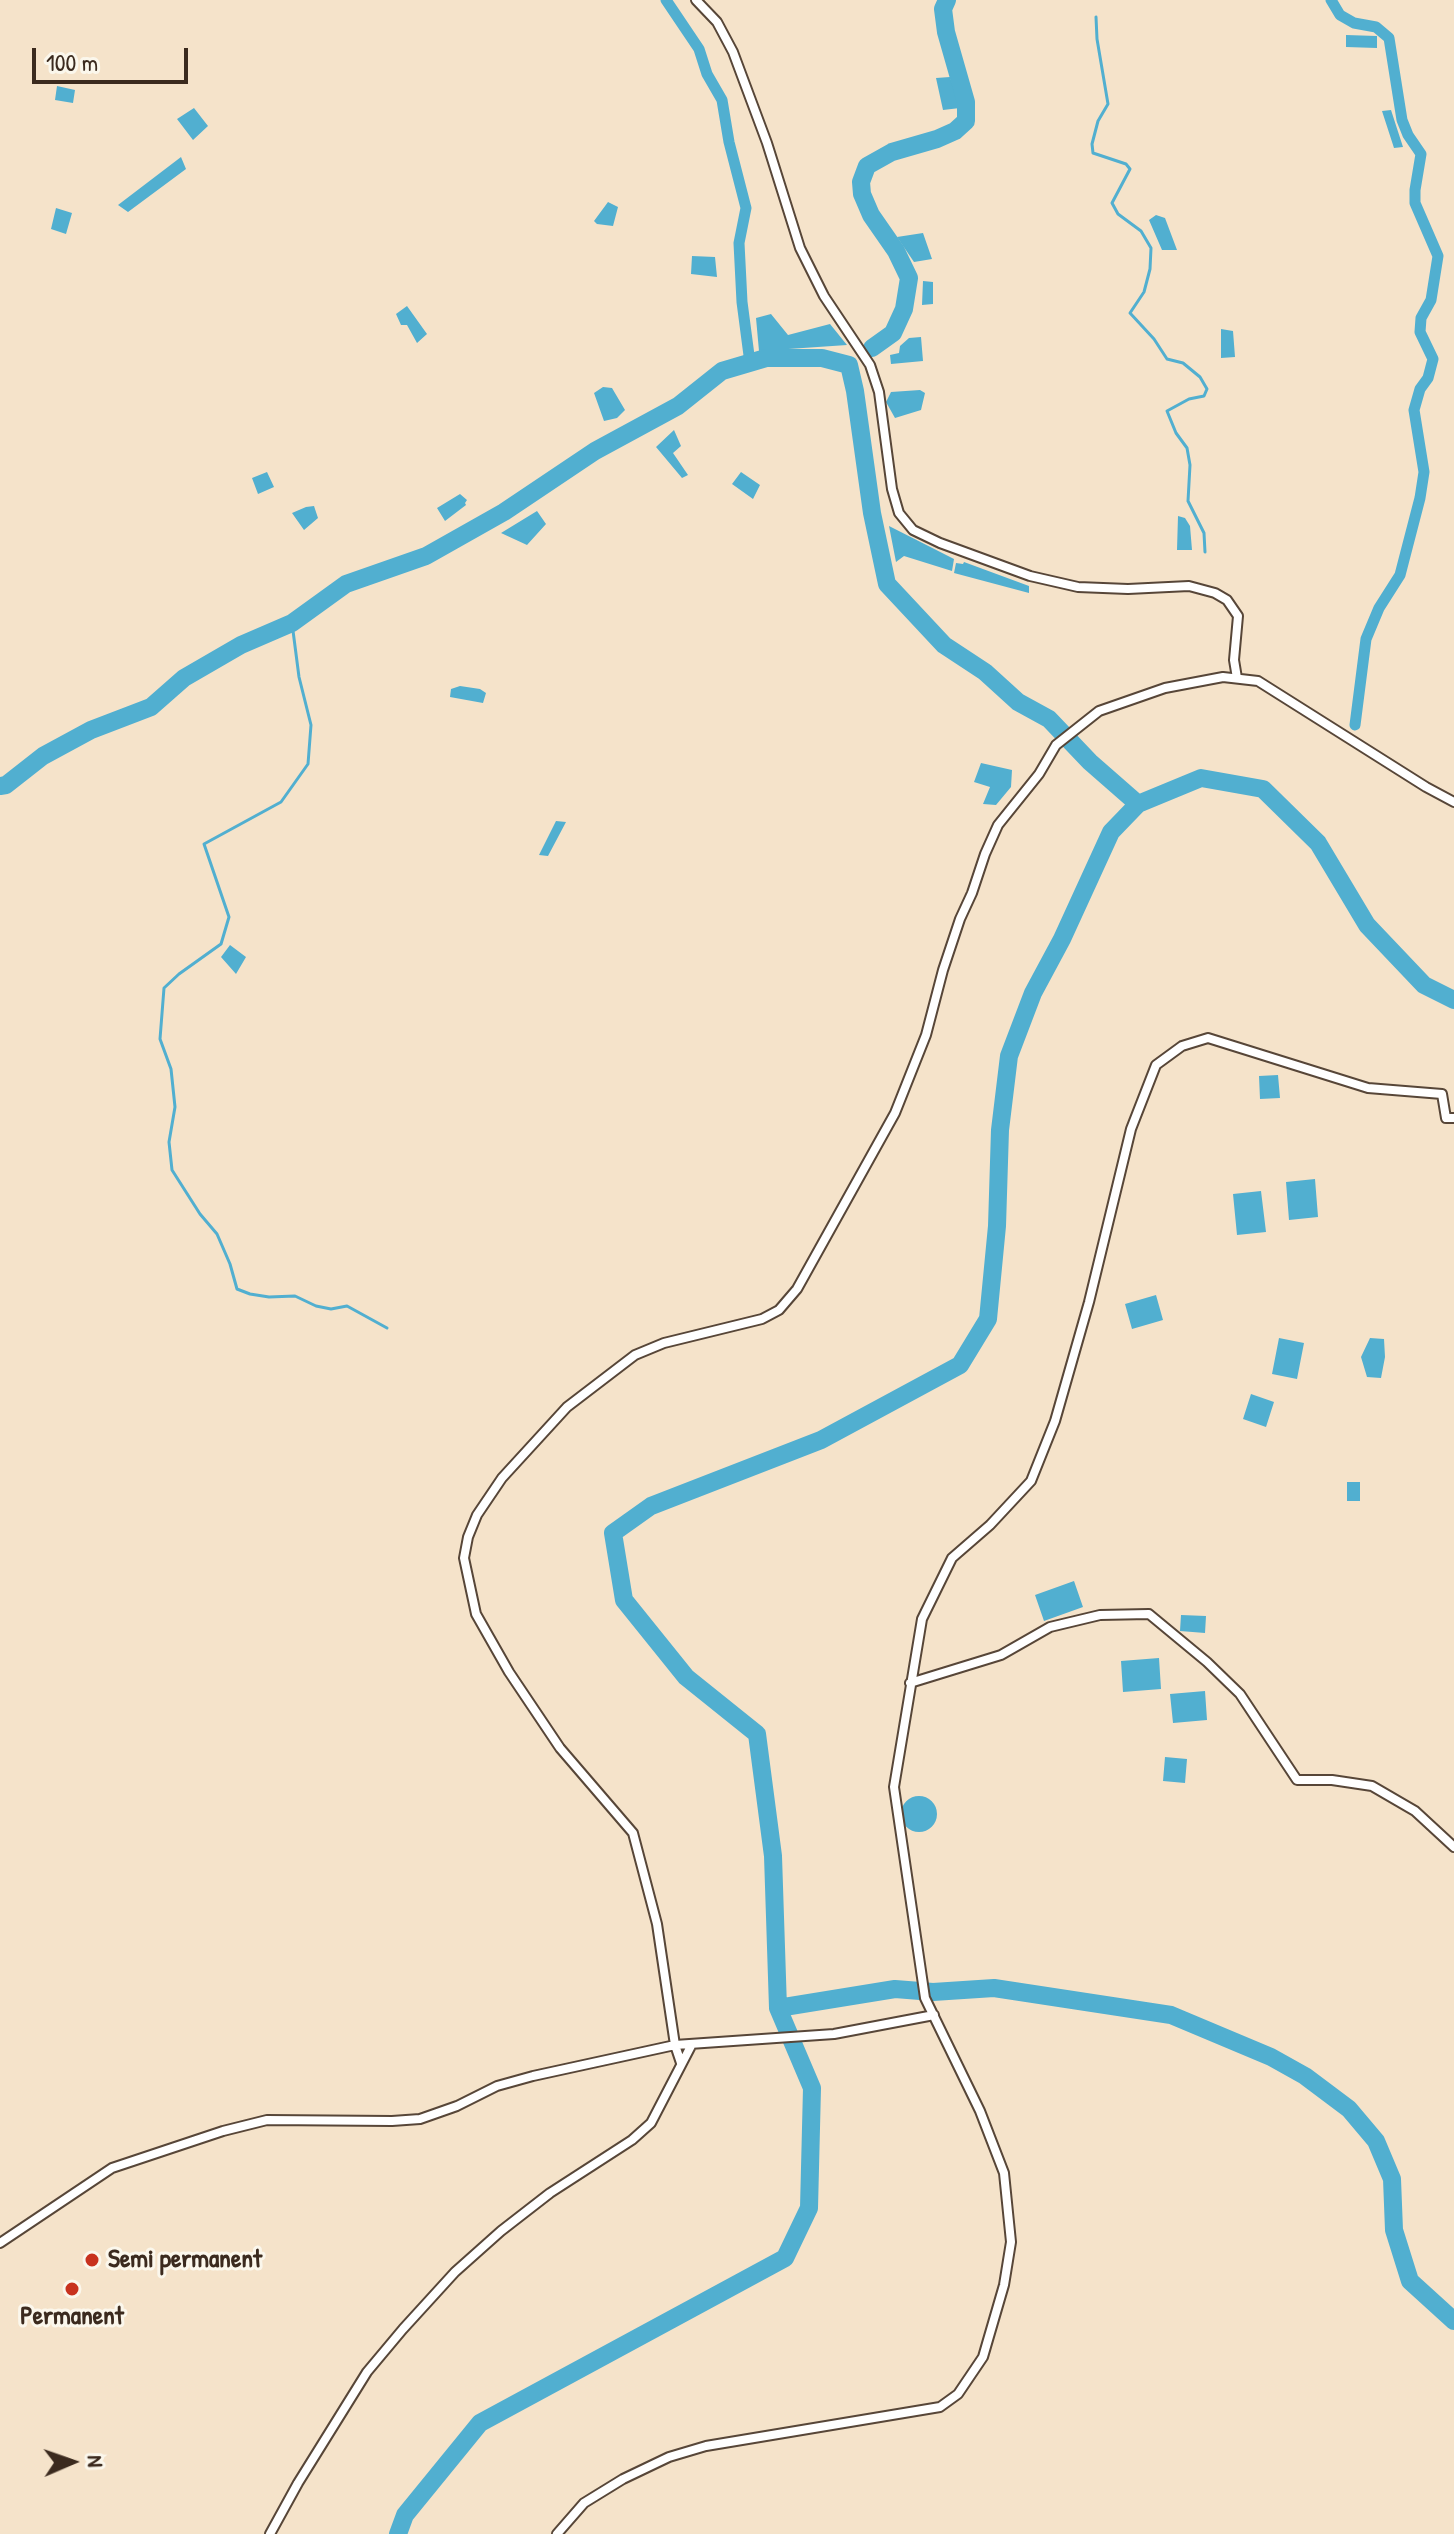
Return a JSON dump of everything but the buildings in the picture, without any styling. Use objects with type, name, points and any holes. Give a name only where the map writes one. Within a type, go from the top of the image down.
[{"type":"street","points":[[696,0],[717,22],[733,52],[767,143],[800,248],[824,296],[870,365],[879,392],[892,489],[899,513],[913,530],[940,543],[1030,576],[1078,587],[1128,589],[1189,586],[1215,593],[1227,600],[1238,616],[1234,660],[1237,678]]},
{"type":"street","points":[[681,2063],[675,2045],[657,1924],[633,1833],[560,1748],[509,1672],[476,1614],[464,1558],[477,1515],[502,1478],[567,1407],[635,1355],[664,1343],[762,1319],[779,1310],[797,1289],[895,1113],[926,1035],[951,944],[998,825],[1039,774],[1056,745],[1099,711],[1165,688],[1223,677],[1258,681],[1454,802]]},
{"type":"street","points":[[557,2534],[584,2503],[623,2479],[669,2457],[706,2446],[940,2407],[958,2394],[983,2357],[1004,2285],[1011,2242],[1004,2173],[980,2111],[925,1998],[894,1787],[922,1619],[952,1558],[990,1525],[1031,1481],[1049,1436],[1089,1302],[1131,1129],[1156,1065],[1182,1046],[1208,1038],[1368,1088],[1442,1094],[1446,1118],[1454,1118]]},
{"type":"street","points":[[910,1683],[1001,1655],[1050,1627],[1100,1615],[1149,1614],[1240,1694],[1297,1780],[1332,1780],[1372,1786],[1415,1811],[1454,1847]]},
{"type":"street","points":[[0,2243],[112,2168],[223,2131],[267,2120],[420,2119],[457,2106],[497,2086],[675,2045],[834,2034],[934,2015]]},
{"type":"street","points":[[270,2534],[367,2372],[403,2329],[455,2272],[501,2231],[550,2193],[632,2140],[651,2123],[691,2046]]},
{"type":"water","points":[[1346,35],[1377,36],[1377,48],[1346,47]]},
{"type":"water","points":[[950,77],[960,108],[943,110],[936,78]]},
{"type":"water","points":[[57,86],[75,90],[73,103],[55,100]]},
{"type":"water","points":[[194,108],[208,126],[193,140],[177,119]]},
{"type":"water","points":[[1391,110],[1403,147],[1394,148],[1382,111]]},
{"type":"water","points":[[181,157],[186,169],[128,212],[118,205]]},
{"type":"water","points":[[608,202],[618,207],[613,226],[597,224],[594,221]]},
{"type":"water","points":[[56,208],[72,213],[66,234],[51,229]]},
{"type":"water","points":[[1156,215],[1165,218],[1177,250],[1162,250],[1149,220]]},
{"type":"water","points":[[923,233],[932,259],[914,262],[897,237]]},
{"type":"water","points":[[692,256],[715,257],[717,277],[691,274]]},
{"type":"water","points":[[923,281],[933,282],[933,304],[922,305]]},
{"type":"water","points":[[407,306],[427,334],[417,343],[407,325],[401,325],[396,314]]},
{"type":"water","points":[[771,314],[788,335],[830,324],[847,345],[759,351],[756,318]]},
{"type":"water","points":[[1221,329],[1233,331],[1235,357],[1221,358]]},
{"type":"water","points":[[921,337],[923,361],[891,364],[890,355],[899,353],[900,346],[909,338]]},
{"type":"water","points":[[603,387],[612,388],[625,410],[617,418],[604,421],[594,393]]},
{"type":"water","points":[[920,390],[925,393],[921,410],[895,418],[886,402],[891,392]]},
{"type":"water","points":[[674,430],[681,446],[673,453],[688,475],[682,478],[656,447]]},
{"type":"water","points":[[267,472],[274,487],[258,494],[252,478]]},
{"type":"water","points":[[741,472],[760,485],[753,499],[732,484]]},
{"type":"water","points":[[460,494],[467,500],[466,505],[445,521],[437,508]]},
{"type":"water","points":[[314,506],[318,518],[304,530],[292,513]]},
{"type":"water","points":[[537,511],[546,524],[527,545],[501,533]]},
{"type":"water","points":[[1178,516],[1185,518],[1190,526],[1192,550],[1177,550]]},
{"type":"water","points":[[889,526],[954,559],[952,571],[904,556],[896,562]]},
{"type":"water","points":[[964,562],[1029,586],[1029,593],[954,573],[956,563]]},
{"type":"water","points":[[460,686],[486,693],[483,703],[450,697],[451,689]]},
{"type":"water","points":[[981,763],[1012,770],[1011,787],[996,805],[983,804],[990,787],[974,782]]},
{"type":"water","points":[[556,821],[566,822],[548,856],[539,855]]},
{"type":"water","points":[[230,945],[246,957],[236,974],[221,957]]},
{"type":"water","points":[[1278,1075],[1280,1098],[1260,1099],[1259,1076]]},
{"type":"water","points":[[1315,1179],[1318,1217],[1289,1220],[1286,1182]]},
{"type":"water","points":[[1261,1191],[1266,1232],[1237,1235],[1233,1194]]},
{"type":"water","points":[[1156,1295],[1163,1320],[1132,1329],[1125,1304]]},
{"type":"water","points":[[1279,1338],[1304,1343],[1297,1379],[1272,1374]]},
{"type":"water","points":[[1370,1338],[1384,1339],[1381,1378],[1367,1377],[1361,1357]]},
{"type":"water","points":[[1251,1394],[1274,1402],[1266,1427],[1243,1419]]},
{"type":"water","points":[[1347,1482],[1360,1482],[1360,1501],[1347,1501]]},
{"type":"water","points":[[1074,1581],[1083,1607],[1044,1621],[1035,1595]]},
{"type":"water","points":[[1181,1615],[1206,1616],[1205,1633],[1180,1631]]},
{"type":"water","points":[[1159,1658],[1161,1689],[1123,1692],[1121,1661]]},
{"type":"water","points":[[1205,1691],[1207,1720],[1173,1723],[1170,1694]]},
{"type":"water","points":[[1165,1757],[1187,1759],[1185,1783],[1163,1781]]},
{"type":"water","points":[[919,1796],[932,1801],[937,1814],[932,1827],[919,1832],[906,1827],[901,1814],[906,1801]]},
{"type":"waterway","points":[[666,0],[699,49],[707,74],[722,100],[746,208],[739,243],[750,363]]},
{"type":"waterway","points":[[872,348],[893,333],[904,309],[909,278],[896,251],[871,215],[862,194],[861,182],[867,166],[892,152],[955,131],[966,121],[966,102],[946,32],[943,9],[947,0]]},
{"type":"waterway","points":[[1331,0],[1340,15],[1354,23],[1376,27],[1389,38],[1402,120],[1421,154],[1415,203],[1438,256],[1431,300],[1421,318],[1420,332],[1433,359],[1414,410],[1424,472],[1420,498],[1400,575],[1379,608],[1366,639],[1355,725]]},
{"type":"waterway","points":[[1096,17],[1108,104],[1098,121],[1093,153],[1126,164],[1130,169],[1112,203],[1118,214],[1141,231],[1151,248],[1144,292],[1130,313],[1154,339],[1167,359],[1183,363],[1200,377],[1207,389],[1204,396],[1189,399],[1167,411],[1176,433],[1187,448],[1190,465],[1188,501],[1204,533],[1205,552]]},
{"type":"waterway","points":[[0,786],[6,785],[43,756],[91,730],[151,707],[184,678],[241,645],[292,623],[346,584],[426,556],[504,512],[595,451],[678,406],[722,371],[766,358],[822,358],[849,365],[872,513],[887,584],[944,645],[985,672],[1018,702],[1049,719],[1090,762],[1138,804]]},
{"type":"waterway","points":[[292,623],[299,677],[311,725],[308,764],[281,802],[204,844],[229,917],[221,944],[164,988],[160,1039],[171,1069],[175,1107],[169,1142],[172,1170],[200,1214],[217,1234],[237,1289],[269,1297],[295,1296],[331,1309],[347,1306],[387,1328]]},
{"type":"waterway","points":[[398,2534],[405,2515],[480,2423],[785,2258],[809,2208],[812,2088],[778,2008],[773,1856],[757,1734],[686,1677],[624,1600],[613,1533],[651,1506],[821,1440],[960,1365],[988,1319],[997,1226],[1000,1130],[1009,1056],[1033,993],[1062,939],[1111,832],[1138,804],[1201,778],[1263,789],[1318,843],[1367,925],[1424,985],[1454,1000]]},
{"type":"waterway","points":[[778,2008],[895,1989],[933,1992],[994,1988],[1171,2015],[1271,2057],[1305,2076],[1349,2109],[1376,2141],[1392,2179],[1394,2230],[1410,2281],[1454,2321]]},
{"type":"place","name":"Semi permanent","points":[[92,2260]]},
{"type":"place","name":"Permanent","points":[[72,2289]]}]
